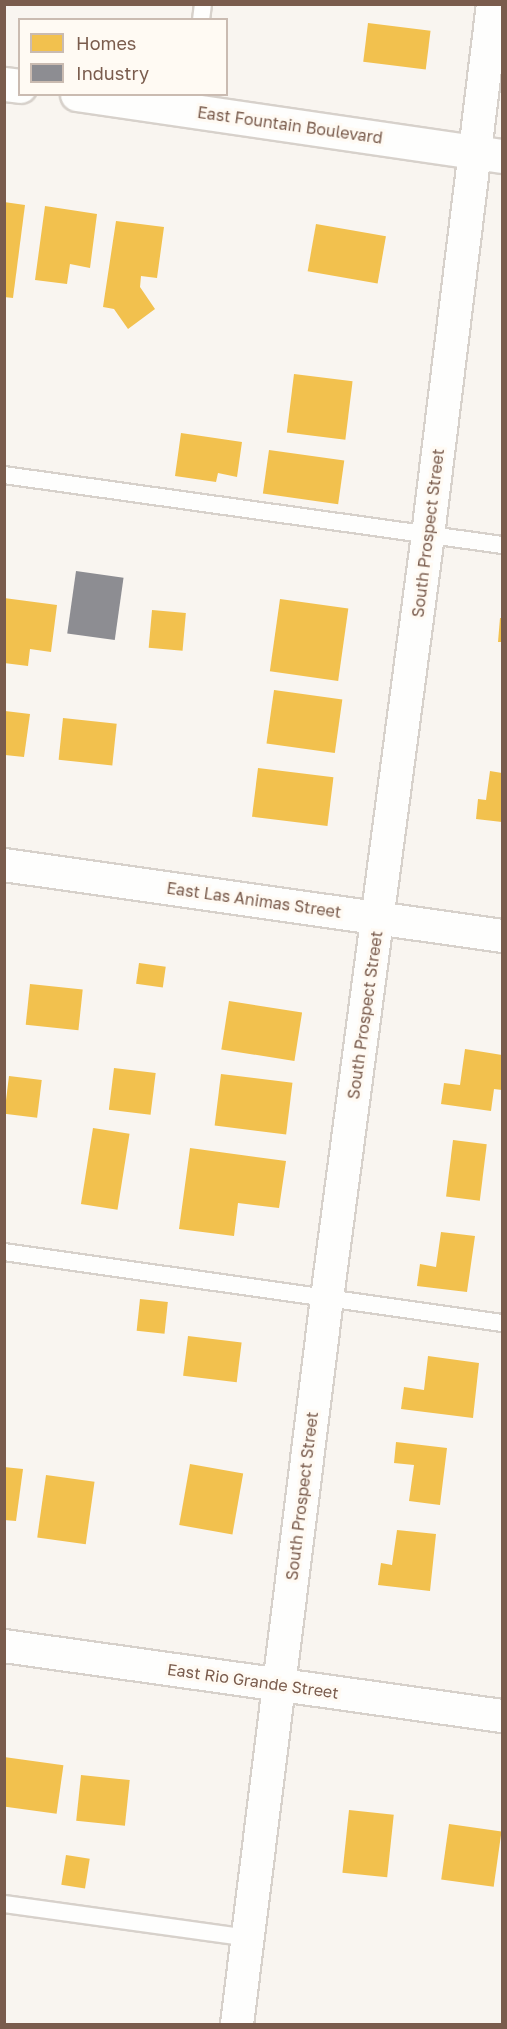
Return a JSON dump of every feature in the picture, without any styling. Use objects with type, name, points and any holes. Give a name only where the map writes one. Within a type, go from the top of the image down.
[{"type":"main road","name":"East Fountain Boulevard","points":[[105,96],[188,102],[489,154]]},
{"type":"street","name":"South Prospect Street","points":[[237,2025],[327,1298],[428,535],[489,154],[493,4]]},
{"type":"street","name":"East Las Animas Street","points":[[4,865],[502,936]]},
{"type":"street","name":"East Rio Grande Street","points":[[4,1646],[502,1716]]},
{"type":"lane","points":[[4,475],[502,545]]},
{"type":"lane","points":[[4,1252],[502,1323]]},
{"type":"lane","points":[[4,1904],[248,1938]]},
{"type":"building: Homes","points":[[368,23],[431,31],[426,69],[363,62]]},
{"type":"building: Homes","points":[[4,202],[25,205],[13,298],[4,297]]},
{"type":"building: Homes","points":[[45,206],[97,214],[90,268],[70,264],[67,284],[35,280]]},
{"type":"building: Homes","points":[[116,221],[164,227],[157,278],[141,276],[140,287],[155,309],[128,329],[114,309],[103,307]]},
{"type":"building: Homes","points":[[316,224],[386,236],[378,284],[308,271]]},
{"type":"building: Homes","points":[[294,374],[353,381],[345,440],[287,433]]},
{"type":"building: Homes","points":[[181,433],[242,442],[237,477],[218,473],[216,482],[175,476]]},
{"type":"building: Homes","points":[[269,450],[344,461],[338,504],[263,494]]},
{"type":"building: Homes","points":[[4,598],[57,605],[51,652],[30,649],[28,666],[4,663]]},
{"type":"building: Homes","points":[[280,599],[348,609],[338,681],[270,671]]},
{"type":"building: Homes","points":[[152,610],[186,613],[183,651],[149,648]]},
{"type":"building: Homes","points":[[500,618],[502,618],[502,642],[498,642]]},
{"type":"building: Homes","points":[[274,690],[342,700],[335,753],[266,743]]},
{"type":"building: Homes","points":[[5,711],[30,714],[24,757],[5,755]]},
{"type":"building: Homes","points":[[63,718],[117,724],[112,765],[59,760]]},
{"type":"building: Homes","points":[[258,768],[333,777],[327,826],[252,817]]},
{"type":"building: Homes","points":[[490,771],[502,773],[502,822],[476,819],[478,799],[486,800]]},
{"type":"building: Homes","points":[[139,963],[166,967],[163,988],[136,984]]},
{"type":"building: Homes","points":[[30,984],[83,990],[78,1030],[26,1025]]},
{"type":"building: Homes","points":[[229,1001],[302,1013],[294,1061],[221,1049]]},
{"type":"building: Homes","points":[[465,1049],[502,1055],[502,1090],[494,1089],[491,1111],[441,1104],[444,1083],[460,1085]]},
{"type":"building: Homes","points":[[114,1068],[156,1073],[151,1115],[109,1110]]},
{"type":"building: Homes","points":[[221,1074],[292,1083],[286,1134],[215,1126]]},
{"type":"building: Homes","points":[[9,1076],[42,1080],[37,1118],[4,1114]]},
{"type":"building: Homes","points":[[93,1128],[130,1134],[117,1210],[81,1204]]},
{"type":"building: Homes","points":[[453,1140],[487,1144],[480,1201],[446,1197]]},
{"type":"building: Homes","points":[[190,1148],[286,1161],[279,1208],[238,1203],[234,1236],[179,1229]]},
{"type":"building: Homes","points":[[441,1232],[475,1236],[467,1292],[417,1286],[420,1264],[436,1267]]},
{"type":"building: Homes","points":[[140,1299],[168,1302],[165,1334],[137,1331]]},
{"type":"building: Homes","points":[[188,1336],[242,1343],[237,1382],[183,1376]]},
{"type":"building: Homes","points":[[428,1356],[479,1363],[473,1418],[401,1409],[404,1387],[424,1390]]},
{"type":"building: Homes","points":[[396,1442],[447,1448],[440,1505],[409,1501],[414,1465],[394,1463]]},
{"type":"building: Homes","points":[[190,1464],[243,1473],[232,1534],[179,1525]]},
{"type":"building: Homes","points":[[4,1467],[23,1469],[16,1521],[4,1520]]},
{"type":"building: Homes","points":[[46,1475],[95,1482],[86,1544],[37,1537]]},
{"type":"building: Homes","points":[[397,1530],[436,1534],[430,1591],[378,1585],[381,1563],[392,1565]]},
{"type":"building: Homes","points":[[4,1757],[63,1765],[57,1814],[4,1806]]},
{"type":"building: Homes","points":[[81,1775],[130,1780],[125,1826],[76,1821]]},
{"type":"building: Homes","points":[[349,1810],[394,1815],[387,1877],[342,1873]]},
{"type":"building: Homes","points":[[449,1824],[501,1831],[494,1887],[441,1879]]},
{"type":"building: Homes","points":[[66,1855],[90,1859],[85,1888],[61,1885]]},
{"type":"building: Industry","points":[[76,571],[124,578],[115,640],[67,633]]}]
